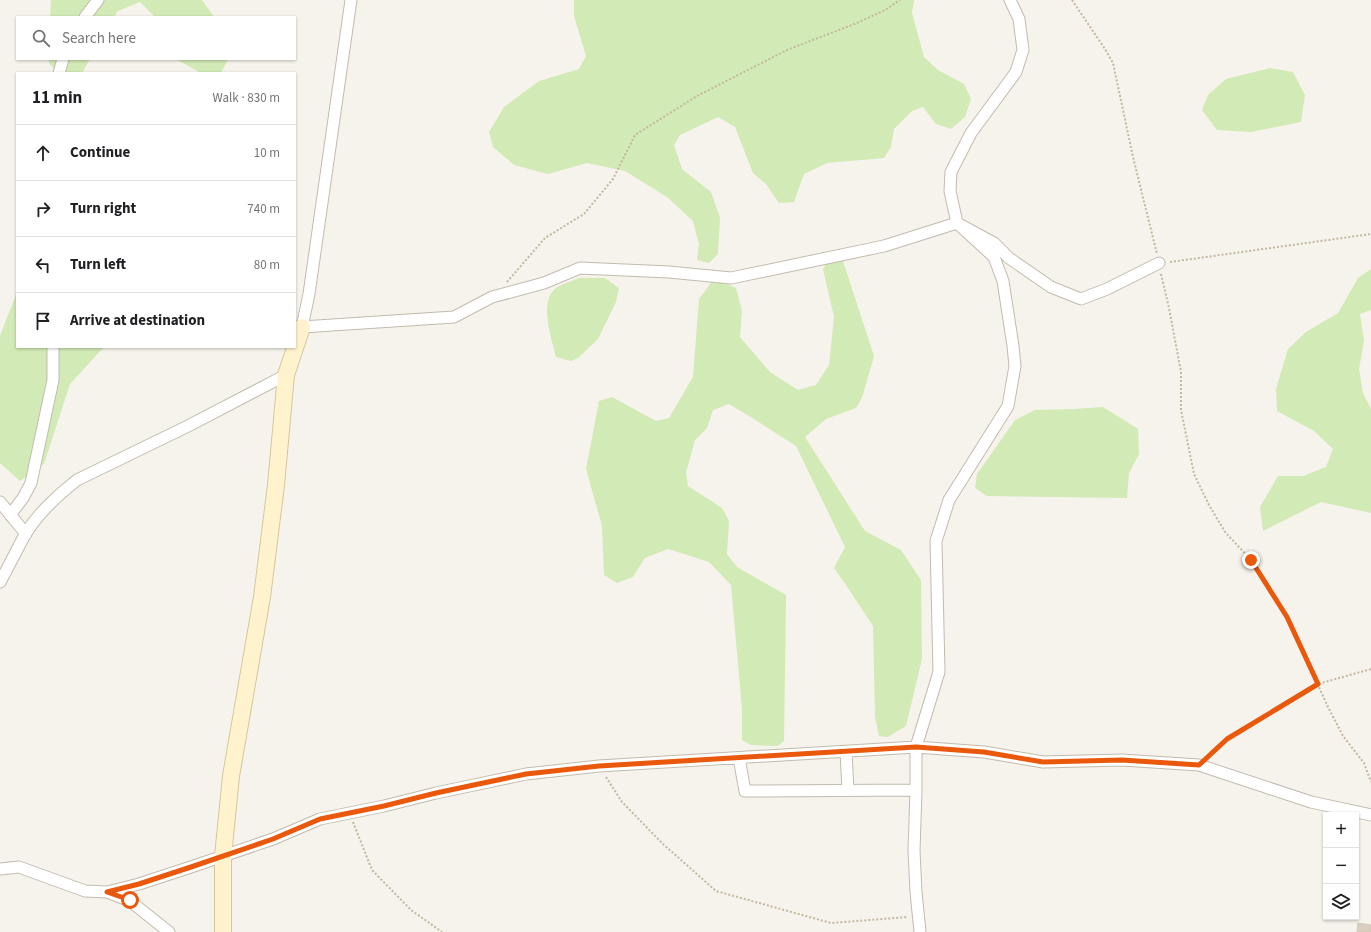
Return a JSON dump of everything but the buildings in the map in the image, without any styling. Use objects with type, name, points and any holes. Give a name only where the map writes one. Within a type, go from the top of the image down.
[{"type":"street","points":[[86,16],[98,0]]},
{"type":"street","points":[[296,345],[302,327],[309,294],[351,0]]},
{"type":"street","points":[[920,932],[914,851],[916,747],[939,672],[936,541],[949,500],[1008,406],[1015,366],[1003,281],[994,257],[957,223],[950,192],[951,172],[971,133],[1016,72],[1024,50],[1019,19],[1010,0]]},
{"type":"street","points":[[59,72],[63,60]]},
{"type":"street","points":[[302,327],[454,317],[492,297],[544,283],[580,268],[669,272],[731,278],[884,246],[957,223],[994,243],[1009,258],[1051,287],[1081,299],[1107,289],[1159,263]]},
{"type":"street","points":[[10,515],[23,498],[31,483],[53,380],[53,348]]},
{"type":"street","points":[[223,932],[223,856],[231,776],[263,590],[276,485],[286,375],[295,348]]},
{"type":"street","points":[[0,582],[26,534],[37,518],[77,480],[188,426],[286,375]]},
{"type":"street","points":[[0,502],[26,534]]},
{"type":"street","points":[[107,892],[139,884],[273,839],[320,819],[526,774],[599,766],[916,747],[984,752],[1043,762],[1122,760],[1199,765],[1311,802],[1371,815]]},
{"type":"street","points":[[846,752],[848,790]]},
{"type":"street","points":[[739,758],[745,791],[916,790]]},
{"type":"street","points":[[0,869],[19,867],[85,891],[107,892],[130,900],[170,932]]},
{"type":"path","points":[[492,297],[545,238],[584,214],[613,179],[635,135],[697,96],[780,54],[885,10],[900,0]]},
{"type":"path","points":[[1072,0],[1113,63],[1133,157],[1170,308],[1181,372],[1181,410],[1194,474],[1224,532],[1251,560],[1287,617],[1328,707],[1343,736],[1364,763],[1371,782]]},
{"type":"path","points":[[1159,263],[1371,234]]},
{"type":"path","points":[[1199,765],[1227,739],[1318,684],[1371,668]]},
{"type":"path","points":[[599,766],[622,802],[663,844],[716,891],[831,923],[919,916]]},
{"type":"path","points":[[350,813],[372,870],[411,910],[442,932]]},
{"type":"green space","points":[[51,0],[202,0],[213,16],[154,16],[140,2],[118,11],[115,16],[50,16]]},
{"type":"green space","points":[[574,0],[914,0],[912,13],[924,57],[938,70],[964,84],[971,99],[965,117],[951,129],[936,124],[923,107],[912,111],[894,129],[891,147],[884,158],[827,163],[804,174],[794,202],[779,203],[766,184],[753,173],[735,127],[718,117],[680,135],[674,145],[682,169],[711,192],[720,218],[718,254],[709,263],[697,260],[699,244],[693,221],[667,197],[625,171],[587,163],[548,174],[514,165],[493,147],[489,132],[504,107],[539,81],[579,69],[586,56],[574,16]]},
{"type":"green space","points":[[49,60],[89,60],[83,72],[57,72],[49,63]]},
{"type":"green space","points":[[178,60],[228,60],[222,72],[199,72]]},
{"type":"green space","points":[[1270,68],[1293,72],[1305,95],[1301,122],[1251,132],[1217,130],[1202,110],[1208,95],[1226,79]]},
{"type":"green space","points":[[829,258],[843,261],[874,356],[862,398],[856,408],[826,419],[805,437],[865,531],[901,550],[921,580],[922,659],[906,726],[888,737],[879,736],[875,717],[873,626],[834,568],[845,547],[796,446],[729,404],[713,410],[707,428],[695,440],[686,472],[688,486],[722,508],[729,521],[727,554],[737,567],[786,595],[784,741],[778,746],[751,745],[742,740],[742,709],[731,585],[709,562],[668,549],[645,558],[633,577],[617,583],[604,575],[602,526],[586,469],[599,401],[612,397],[656,421],[669,418],[693,377],[699,299],[714,279],[736,288],[742,311],[740,337],[770,372],[798,390],[816,385],[829,365],[834,317],[823,269]]},
{"type":"green space","points":[[1371,269],[1371,310],[1360,314],[1364,341],[1359,369],[1363,393],[1371,409],[1371,513],[1321,502],[1263,531],[1260,507],[1278,476],[1303,476],[1326,467],[1333,449],[1314,431],[1277,411],[1276,389],[1288,349],[1306,332],[1338,313],[1358,278]]},
{"type":"green space","points":[[579,278],[605,278],[619,288],[616,302],[598,339],[578,358],[571,361],[556,357],[549,331],[547,312],[551,294],[556,288]]},
{"type":"green space","points":[[16,292],[16,348],[103,348],[70,384],[44,464],[20,481],[0,463],[0,336]]},
{"type":"green space","points":[[1103,407],[1138,429],[1139,454],[1129,473],[1127,498],[987,496],[975,488],[977,474],[1015,420],[1035,410]]},
{"type":"route","points":[[130,900],[107,892],[139,884],[273,839],[320,819],[526,774],[599,766],[916,747],[984,752],[1043,762],[1122,760],[1199,765],[1227,739],[1318,684],[1287,617],[1251,560]]}]
